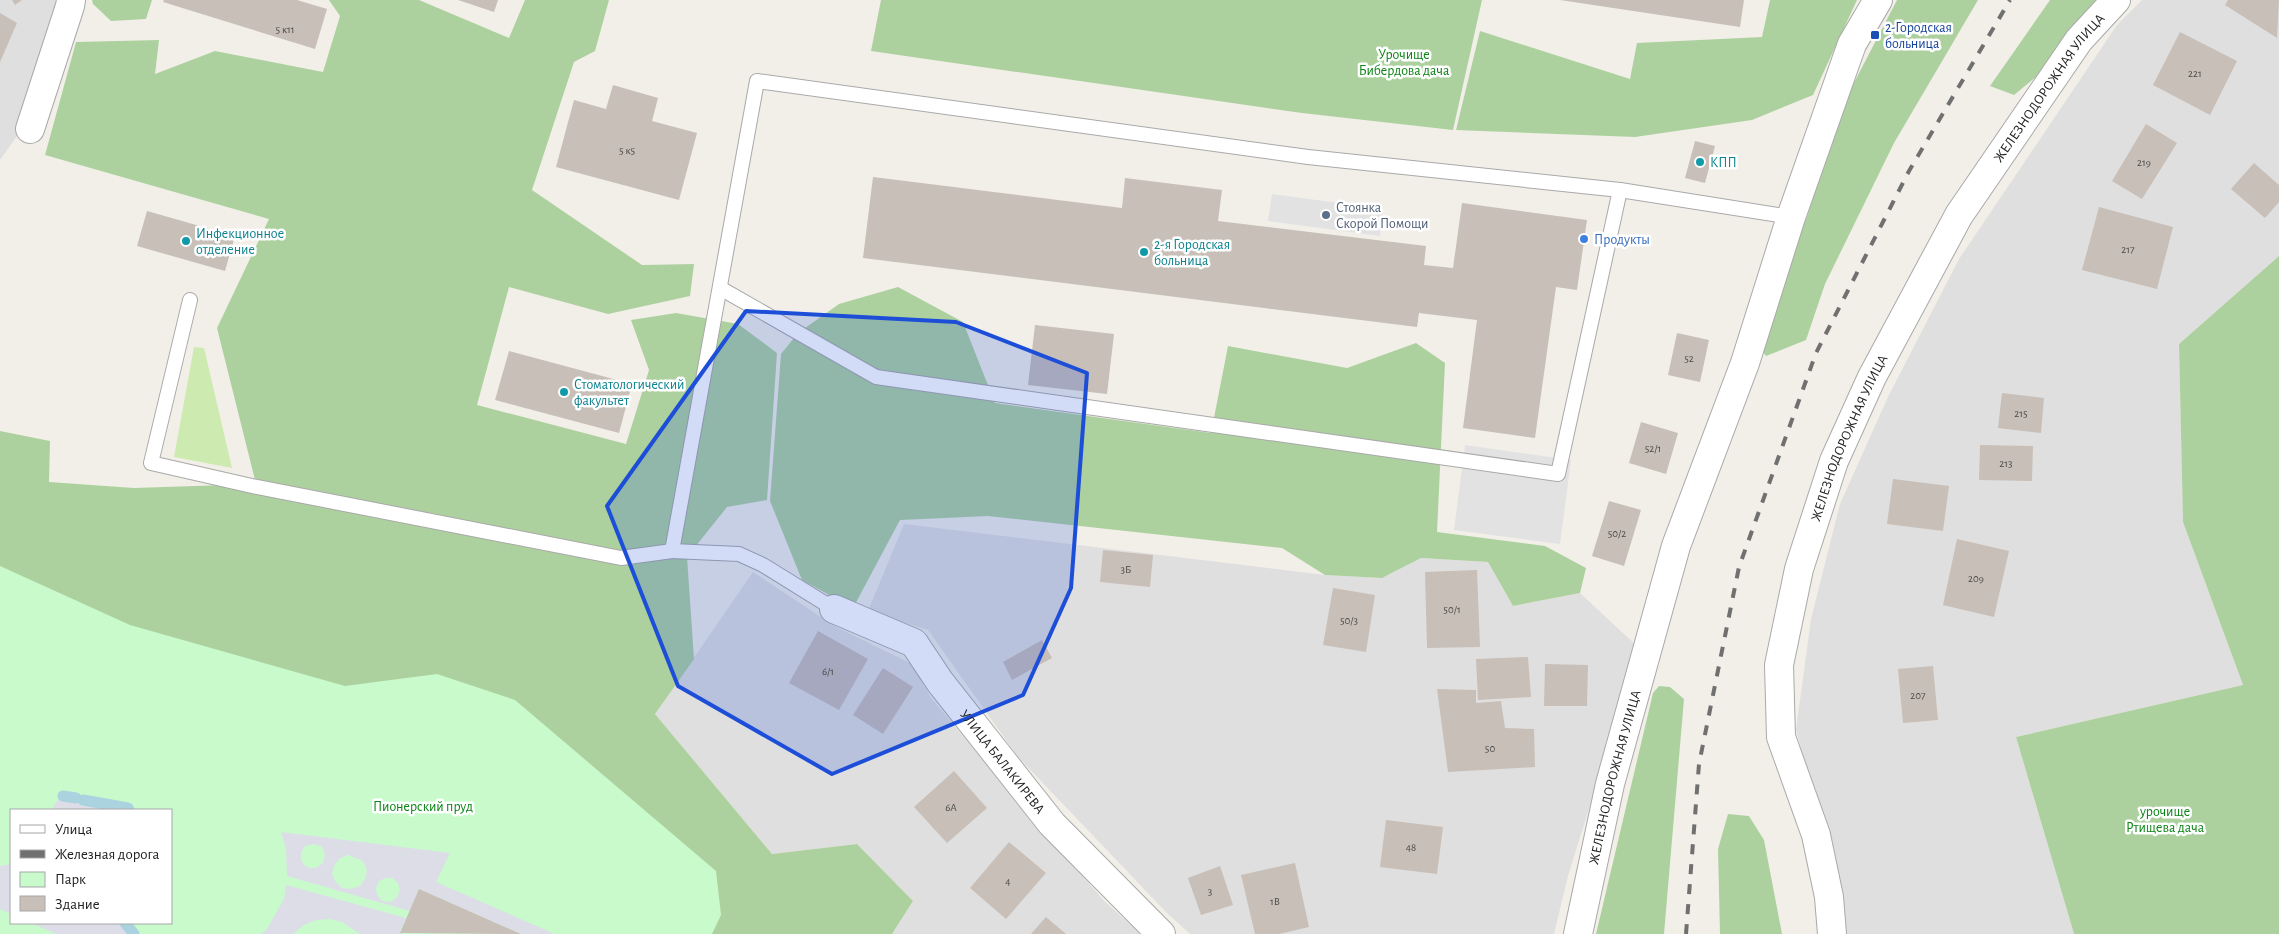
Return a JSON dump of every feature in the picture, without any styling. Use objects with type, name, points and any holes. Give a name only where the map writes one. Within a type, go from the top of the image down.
[{"type":"street","points":[[30,129],[71,0]]},
{"type":"street","name":"ЖЕЛЕЗНОДОРОЖНАЯ УЛИЦА","points":[[1578,934],[1610,784],[1676,546],[1745,363],[1791,217],[1852,44],[1878,0]]},
{"type":"street","name":"ЖЕЛЕЗНОДОРОЖНАЯ УЛИЦА","points":[[1832,934],[1829,897],[1816,835],[1781,737],[1780,666],[1799,569],[1834,462],[1872,377],[1959,215],[2079,40],[2116,0]]},
{"type":"street","name":"УЛИЦА БАЛАКИРЕВА","points":[[834,609],[914,643],[940,682],[1052,824],[1161,934]]},
{"type":"lane","points":[[672,551],[757,80],[1308,157],[1620,190],[1791,217]]},
{"type":"lane","points":[[720,288],[876,377],[1558,474],[1620,190]]},
{"type":"lane","points":[[190,300],[152,463],[252,486],[606,556],[621,558],[672,551],[739,554],[763,565],[834,609]]},
{"type":"highlighted area","points":[[746,311],[956,322],[1087,373],[1071,588],[1023,695],[832,774],[678,686],[607,506]]},
{"type":"shaded area","points":[[0,0],[58,0],[22,129],[0,160]]},
{"type":"shaded area","points":[[2142,0],[2279,0],[2279,256],[2179,344],[2183,522],[2243,685],[2016,737],[2074,934],[1842,934],[1824,834],[1796,730],[1811,619],[1840,504],[1888,397],[1959,259],[2117,25]]},
{"type":"shaded area","name":"Стоянка Скорой Помощи","points":[[1272,194],[1383,209],[1380,236],[1268,221]]},
{"type":"shaded area","points":[[1465,445],[1571,460],[1560,544],[1454,530]]},
{"type":"shaded area","points":[[904,524],[1325,575],[1382,578],[1421,558],[1488,562],[1513,606],[1580,593],[1639,648],[1568,876],[1554,934],[1190,934],[1167,913],[1018,757],[928,630],[868,611]]},
{"type":"shaded area","points":[[753,572],[836,627],[912,664],[931,698],[1104,901],[1141,934],[892,934],[913,901],[857,844],[772,854],[655,714]]},
{"type":"shaded area","points":[[59,798],[118,809],[52,809]]},
{"type":"shaded area","points":[[281,832],[450,853],[436,882],[555,934],[521,934],[419,889],[410,911],[287,876],[286,849]],"holes":[[[314,844],[322,847],[325,855],[323,863],[316,868],[310,868],[304,865],[301,860],[301,853],[305,846]],[[348,855],[363,861],[367,870],[365,879],[360,886],[351,889],[342,888],[335,881],[332,873],[335,864],[340,858]],[[392,878],[398,883],[400,890],[397,897],[391,902],[382,901],[377,895],[376,888],[379,881]]]},
{"type":"shaded area","points":[[10,864],[10,914],[0,909],[0,866]]},
{"type":"shaded area","points":[[286,885],[406,918],[400,932],[403,934],[360,934],[342,922],[329,919],[316,920],[304,925],[293,934],[261,934],[267,929],[284,899]]},
{"type":"shaded area","points":[[33,924],[122,924],[130,934],[56,934]]},
{"type":"green space","points":[[92,0],[152,0],[146,19],[111,21],[93,4]]},
{"type":"green space","points":[[329,0],[419,0],[509,38],[525,0],[609,0],[595,51],[574,62],[532,190],[642,265],[694,264],[690,296],[608,314],[509,287],[477,405],[626,444],[649,370],[631,320],[676,313],[738,324],[777,353],[767,500],[727,507],[687,557],[694,659],[655,714],[772,854],[857,844],[913,901],[892,934],[633,934],[434,711],[0,606],[0,431],[50,441],[49,482],[134,488],[256,484],[217,328],[269,219],[45,155],[76,42],[159,40],[155,74],[215,51],[323,72],[340,16]]},
{"type":"green space","name":"Урочище Бибердова дача","points":[[881,0],[1482,0],[1453,130],[1302,113],[871,51]]},
{"type":"green space","name":"Урочище Бибердова дача","points":[[1770,0],[1857,0],[1813,95],[1752,120],[1635,137],[1456,130],[1480,31],[1630,79],[1637,43],[1762,37]]},
{"type":"green space","points":[[1897,0],[1978,0],[1894,143],[1825,284],[1806,340],[1766,356],[1757,343],[1784,267],[1807,217],[1844,102]]},
{"type":"green space","points":[[2050,0],[2096,0],[2068,32],[2042,72],[2014,95],[1990,86]]},
{"type":"green space","name":"урочище Ртищева дача","points":[[2279,256],[2279,934],[2074,934],[2016,737],[2243,685],[2183,522],[2179,344]]},
{"type":"green space","points":[[898,287],[963,322],[995,403],[1211,433],[1228,346],[1347,368],[1416,343],[1445,363],[1437,532],[1545,546],[1586,568],[1580,593],[1513,606],[1488,562],[1421,558],[1382,578],[1325,575],[1282,548],[988,516],[900,520],[853,608],[802,580],[770,501],[781,354],[798,333],[839,304]]},
{"type":"green space","points":[[194,347],[204,348],[232,468],[174,457]]},
{"type":"green space","name":"Пионерский пруд","points":[[0,566],[130,625],[345,686],[437,674],[515,700],[716,871],[721,915],[712,934],[0,934]]},
{"type":"green space","points":[[1659,686],[1670,687],[1684,699],[1664,934],[1596,934],[1653,693]]},
{"type":"green space","points":[[1728,814],[1749,816],[1764,840],[1782,934],[1720,934],[1718,849]]},
{"type":"building","points":[[12,0],[22,0],[15,5]]},
{"type":"building","points":[[164,0],[297,0],[327,9],[315,49],[163,2]]},
{"type":"building","points":[[458,0],[498,0],[494,12]]},
{"type":"building","points":[[1560,0],[1744,0],[1740,27]]},
{"type":"building","points":[[2228,0],[2279,0],[2277,38],[2225,5]]},
{"type":"building","points":[[0,13],[17,23],[0,62]]},
{"type":"building","points":[[2180,32],[2237,61],[2210,115],[2153,85]]},
{"type":"building","points":[[613,85],[658,98],[652,121],[697,133],[679,200],[556,167],[574,100],[606,109]]},
{"type":"building","points":[[2146,124],[2177,143],[2142,199],[2112,181]]},
{"type":"building","name":"КПП","points":[[1695,141],[1715,146],[1705,183],[1685,178]]},
{"type":"building","points":[[2254,163],[2279,185],[2279,202],[2265,218],[2231,189]]},
{"type":"building","name":"2-я Городская больница","points":[[873,177],[1122,208],[1125,178],[1222,190],[1218,221],[1426,246],[1424,265],[1453,268],[1462,203],[1587,220],[1577,290],[1556,287],[1535,438],[1463,428],[1477,320],[1419,313],[1417,327],[863,258]]},
{"type":"building","points":[[2099,207],[2173,227],[2157,289],[2082,270]]},
{"type":"building","name":"Инфекционное отделение","points":[[147,211],[235,236],[225,271],[137,246]]},
{"type":"building","points":[[1035,325],[1114,334],[1107,394],[1028,385]]},
{"type":"building","points":[[1677,333],[1709,340],[1700,382],[1668,375]]},
{"type":"building","name":"Стоматологический факультет","points":[[509,351],[632,384],[619,433],[495,400]]},
{"type":"building","points":[[2002,393],[2044,398],[2041,433],[1998,428]]},
{"type":"building","points":[[1641,422],[1678,433],[1666,474],[1629,463]]},
{"type":"building","points":[[1980,445],[2033,446],[2032,481],[1979,480]]},
{"type":"building","points":[[1893,479],[1949,486],[1943,531],[1887,524]]},
{"type":"building","points":[[1609,501],[1641,510],[1624,566],[1592,556]]},
{"type":"building","points":[[1957,539],[2009,551],[1994,617],[1943,605]]},
{"type":"building","points":[[1103,550],[1153,555],[1150,587],[1100,582]]},
{"type":"building","points":[[1477,570],[1480,647],[1427,648],[1425,572]]},
{"type":"building","points":[[1333,588],[1375,595],[1366,652],[1323,645]]},
{"type":"building","points":[[818,631],[868,659],[839,710],[789,683]]},
{"type":"building","points":[[1042,640],[1052,658],[1012,680],[1003,662]]},
{"type":"building","points":[[1528,657],[1531,697],[1478,700],[1476,659]]},
{"type":"building","points":[[1545,664],[1588,665],[1587,706],[1544,706]]},
{"type":"building","points":[[1933,666],[1938,720],[1903,723],[1898,669]]},
{"type":"building","points":[[883,668],[913,687],[883,734],[853,715]]},
{"type":"building","points":[[1437,689],[1476,690],[1476,703],[1501,701],[1505,728],[1534,729],[1535,767],[1448,772]]},
{"type":"building","points":[[954,771],[987,808],[947,843],[914,807]]},
{"type":"building","points":[[1386,820],[1443,827],[1437,874],[1380,867]]},
{"type":"building","points":[[1009,842],[1046,873],[1006,919],[970,888]]},
{"type":"building","points":[[1295,863],[1309,927],[1279,934],[1255,934],[1241,875]]},
{"type":"building","points":[[1220,866],[1233,905],[1201,915],[1188,878]]},
{"type":"building","points":[[419,889],[521,934],[400,933]]},
{"type":"building","points":[[1046,917],[1066,934],[1031,934]]},
{"type":"waterway","points":[[63,796],[76,798]]},
{"type":"waterway","points":[[83,800],[128,809]]},
{"type":"waterway","points":[[126,924],[134,934]]},
{"type":"railway","points":[[1686,934],[1699,764],[1739,567],[1816,353],[1909,171],[2010,0]]},
{"type":"place","name":"2-Городская больница","points":[[1875,35]]},
{"type":"place","name":"КПП","points":[[1700,162]]},
{"type":"place","name":"Стоянка Скорой Помощи","points":[[1326,215]]},
{"type":"place","name":"Продукты","points":[[1584,239]]},
{"type":"place","name":"Инфекционное отделение","points":[[186,241]]},
{"type":"place","name":"2-я Городская больница","points":[[1144,252]]},
{"type":"place","name":"Стоматологический факультет","points":[[564,392]]}]
